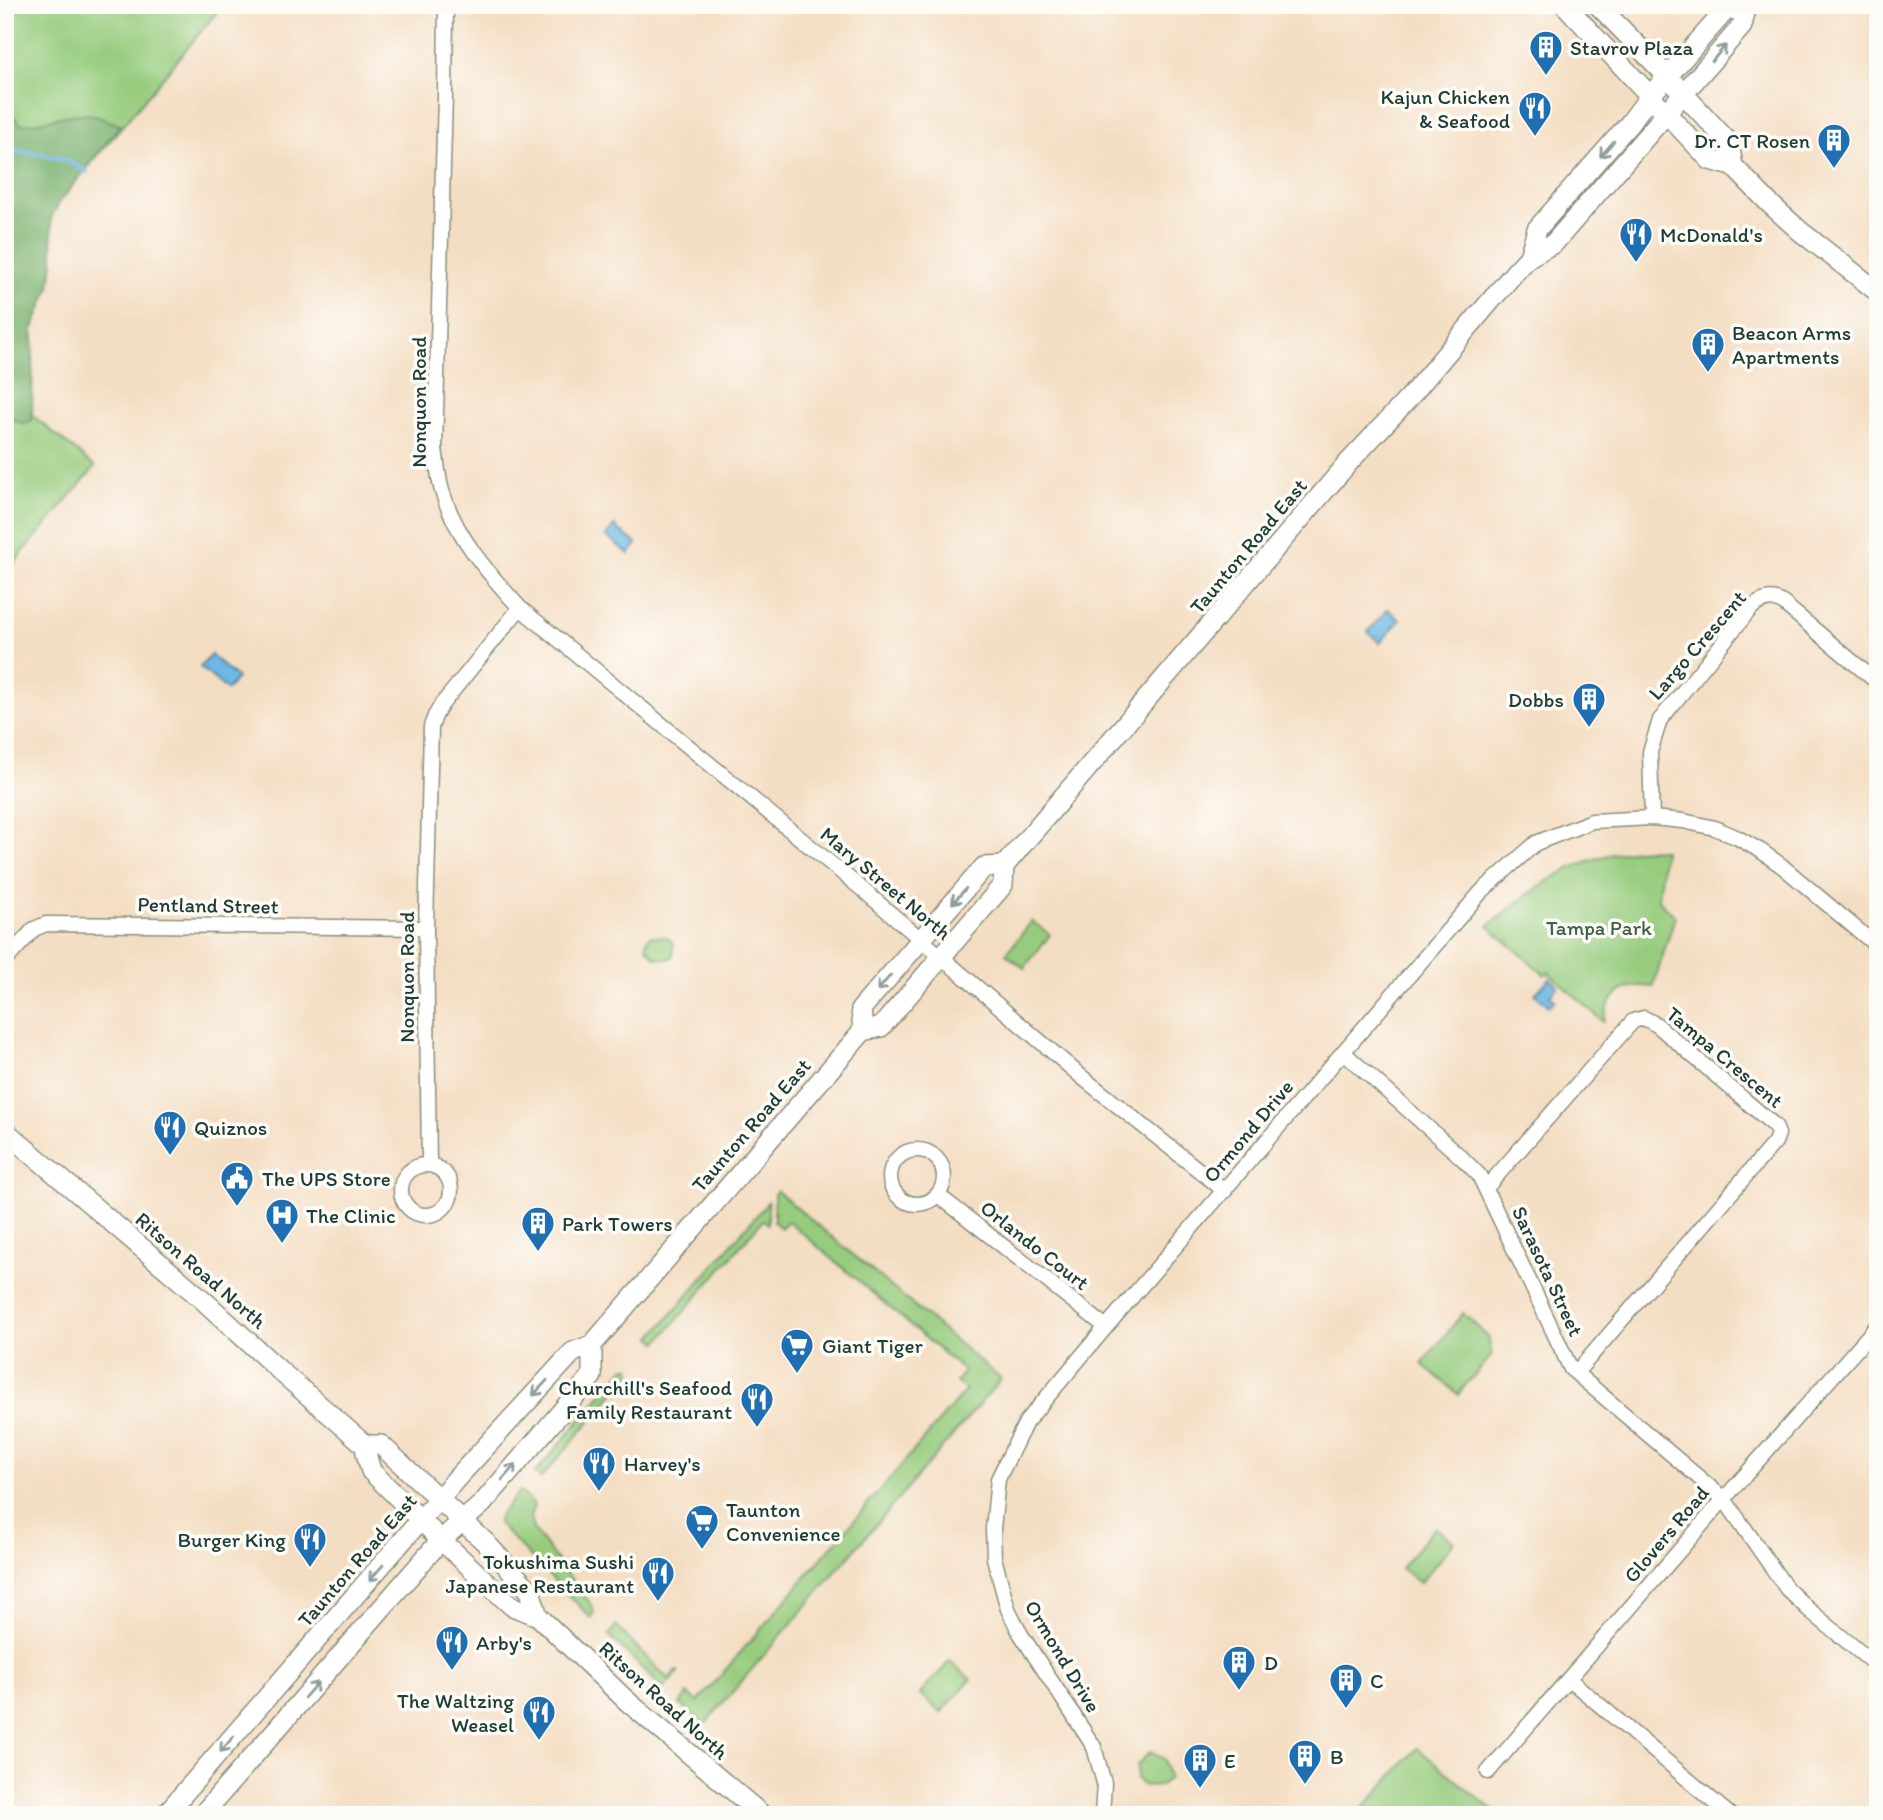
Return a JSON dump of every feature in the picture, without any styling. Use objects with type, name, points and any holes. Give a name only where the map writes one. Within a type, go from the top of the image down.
[{"type":"main road","points":[[1565,5],[1710,160],[1733,166],[1800,231],[1878,292]]},
{"type":"main road","points":[[1598,5],[1729,143],[1733,166]]},
{"type":"main road","name":"Taunton Road East","points":[[165,1815],[439,1499],[573,1352],[592,1345],[863,1031],[881,1027],[1003,885],[1004,866],[1349,462],[1408,399],[1502,286],[1529,257],[1554,243],[1667,114],[1742,26],[1747,7],[1726,10],[1650,96],[1538,229],[1529,257]]},
{"type":"main road","name":"Taunton Road East","points":[[863,1031],[861,1009],[984,867],[1004,866]]},
{"type":"main road","name":"Ritson Road North","points":[[5,1131],[203,1300],[365,1445],[370,1471],[512,1606],[538,1616],[626,1701],[762,1815]]},
{"type":"main road","points":[[202,1815],[441,1540],[482,1504],[592,1376],[592,1345]]},
{"type":"main road","name":"Ritson Road North","points":[[365,1445],[381,1445],[485,1542],[530,1591],[538,1616]]},
{"type":"street","name":"Nonquon Road","points":[[429,1164],[426,928],[431,727],[442,704],[520,608],[477,559],[442,491],[436,460],[446,5]]},
{"type":"street","name":"Largo Crescent","points":[[1652,818],[1650,752],[1660,720],[1752,607],[1760,602],[1769,598],[1784,604],[1878,682]]},
{"type":"street","name":"Mary Street North","points":[[520,608],[863,890],[1083,1078],[1224,1191]]},
{"type":"street","name":"Ormond Drive","points":[[1102,1815],[1104,1783],[1094,1747],[1020,1633],[1009,1609],[994,1558],[993,1529],[998,1479],[1026,1422],[1481,892],[1536,843],[1592,821],[1652,818],[1683,821],[1715,828],[1761,851],[1783,866],[1878,947]]},
{"type":"street","name":"Pentland Street","points":[[5,961],[34,929],[46,924],[426,928]]},
{"type":"street","name":"Tampa Crescent","points":[[1486,1188],[1633,1021],[1644,1018],[1657,1024],[1775,1126],[1778,1134],[1775,1142],[1576,1373]]},
{"type":"street","name":"Sarasota Street","points":[[1343,1052],[1479,1175],[1571,1369],[1724,1499],[1787,1589],[1878,1667]]},
{"type":"street","name":"Orlando Court","points":[[938,1195],[1106,1327]]},
{"type":"street","name":"Glovers Road","points":[[1488,1772],[1878,1325]]},
{"type":"street","points":[[1570,1679],[1730,1815]]},
{"type":"green space","points":[[5,5],[223,5],[35,231],[15,401],[95,467],[8,570],[5,568]]},
{"type":"green space","points":[[5,95],[12,115],[21,124],[88,114],[120,125],[59,203],[51,218],[53,262],[50,287],[33,328],[32,421],[26,424],[5,415]]},
{"type":"green space","name":"Tampa Park","points":[[1648,849],[1664,850],[1658,899],[1675,916],[1653,987],[1634,986],[1620,992],[1609,1004],[1604,1022],[1548,972],[1545,975],[1488,926],[1561,873],[1600,857]]},
{"type":"green space","points":[[1032,921],[1050,935],[1024,968],[1006,954]]},
{"type":"green space","points":[[650,936],[667,937],[673,943],[673,956],[669,959],[656,958],[646,947]]},
{"type":"green space","points":[[777,1191],[1001,1379],[705,1724],[680,1704],[687,1694],[698,1702],[966,1390],[956,1382],[964,1371],[788,1221],[781,1228],[774,1222],[774,1194]]},
{"type":"green space","points":[[768,1202],[768,1224],[763,1220],[658,1342],[652,1337]]},
{"type":"green space","points":[[1463,1313],[1488,1337],[1492,1355],[1458,1394],[1422,1364]]},
{"type":"green space","points":[[625,1367],[630,1367],[632,1372],[541,1478],[535,1473]]},
{"type":"green space","points":[[520,1491],[534,1505],[530,1517],[533,1529],[592,1606],[594,1613],[591,1618],[498,1524],[499,1516]]},
{"type":"green space","points":[[1435,1527],[1454,1542],[1420,1583],[1401,1568]]},
{"type":"green space","points":[[616,1626],[668,1679],[678,1671],[663,1689],[609,1635]]},
{"type":"green space","points":[[950,1661],[971,1679],[941,1713],[920,1694]]},
{"type":"green space","points":[[1417,1748],[1499,1815],[1357,1815]]},
{"type":"green space","points":[[1150,1752],[1164,1759],[1169,1778],[1160,1785],[1143,1786],[1137,1779],[1137,1765]]},
{"type":"water","points":[[614,526],[637,544],[629,554],[606,536]]},
{"type":"water","points":[[1388,609],[1400,620],[1380,643],[1368,632]]},
{"type":"water","points":[[211,655],[237,678],[227,690],[200,667]]},
{"type":"water","points":[[1550,978],[1558,986],[1550,995],[1555,1000],[1549,1006],[1535,994]]},
{"type":"waterway","points":[[5,150],[41,154],[68,161],[87,172]]},
{"type":"place","name":"Stavrov Plaza","points":[[1546,77]]},
{"type":"place","name":"Kajun Chicken & Seafood","points":[[1535,138]]},
{"type":"place","name":"Dr. CT Rosen","points":[[1834,170]]},
{"type":"place","name":"McDonald's","points":[[1636,264]]},
{"type":"place","name":"Beacon Arms Apartments","points":[[1708,374]]},
{"type":"place","name":"Dobbs","points":[[1589,729]]},
{"type":"place","name":"Quiznos","points":[[170,1157]]},
{"type":"place","name":"The UPS Store","points":[[237,1208]]},
{"type":"place","name":"The Clinic","points":[[282,1245]]},
{"type":"place","name":"Park Towers","points":[[538,1253]]},
{"type":"place","name":"Giant Tiger","points":[[797,1375]]},
{"type":"place","name":"Churchill's Seafood Family Restaurant","points":[[757,1429]]},
{"type":"place","name":"Harvey's","points":[[599,1493]]},
{"type":"place","name":"Taunton Convenience","points":[[702,1551]]},
{"type":"place","name":"Burger King","points":[[310,1569]]},
{"type":"place","name":"Tokushima Sushi Japanese Restaurant","points":[[658,1603]]},
{"type":"place","name":"Arby's","points":[[452,1672]]},
{"type":"place","name":"D","points":[[1239,1692]]},
{"type":"place","name":"C","points":[[1346,1710]]},
{"type":"place","name":"The Waltzing Weasel","points":[[539,1742]]},
{"type":"place","name":"B","points":[[1305,1786]]},
{"type":"place","name":"E","points":[[1200,1790]]}]
